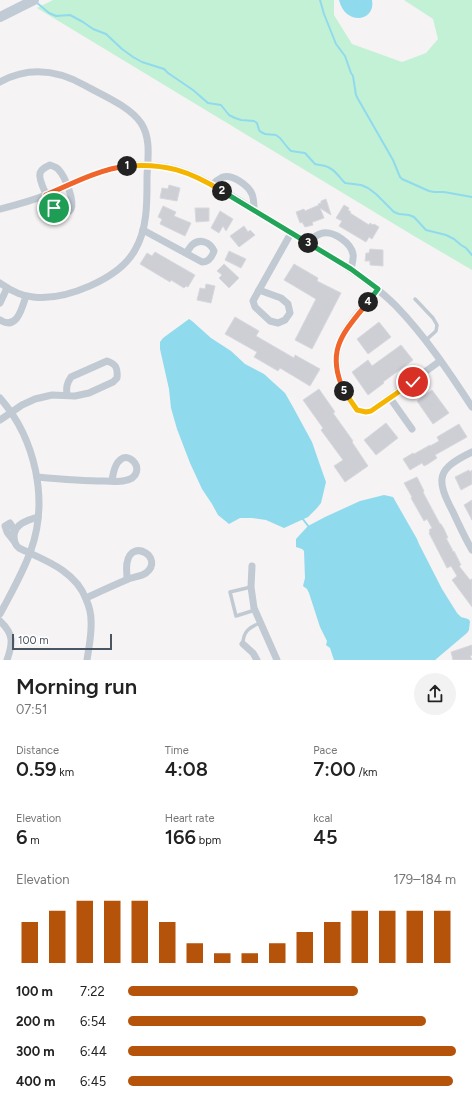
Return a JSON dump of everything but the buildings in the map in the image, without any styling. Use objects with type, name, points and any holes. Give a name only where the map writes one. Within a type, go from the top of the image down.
[{"type":"street","points":[[0,17],[32,1]]},
{"type":"street","points":[[0,82],[7,78],[34,72],[52,73],[79,82],[136,116],[147,136],[148,150],[146,207],[143,230],[139,242],[131,257],[125,264],[110,276],[61,296],[41,298],[26,296],[13,291],[0,283]]},
{"type":"street","points":[[0,209],[46,195],[109,170],[130,166],[167,167],[181,170],[212,185],[254,210],[351,269],[378,289],[396,307],[425,341],[472,407]]},
{"type":"street","points":[[46,167],[55,167],[67,186],[72,204],[71,209],[69,212],[64,213],[56,211],[46,195],[40,173],[42,169],[46,167]]},
{"type":"street","points":[[212,185],[222,177],[227,176],[238,181],[249,189],[252,194],[254,210]]},
{"type":"street","points":[[143,230],[186,253]]},
{"type":"street","points":[[259,290],[281,298],[288,304],[290,313],[285,320],[278,323],[270,321],[255,307],[253,301],[259,290],[291,233]]},
{"type":"street","points":[[306,242],[324,233],[330,233],[336,236],[351,249],[353,255],[351,269]]},
{"type":"street","points":[[0,303],[7,288]]},
{"type":"street","points":[[378,289],[344,333],[336,354],[336,368],[340,382],[346,395],[357,410],[366,412],[371,411],[440,361]]},
{"type":"street","points":[[0,320],[6,323],[15,321],[18,318],[26,296]]},
{"type":"street","points":[[0,420],[22,405],[35,399],[52,396],[75,396],[89,393],[113,382],[118,378],[118,370],[113,363],[107,362],[71,377],[66,388],[67,395]]},
{"type":"street","points":[[0,398],[17,421],[28,445],[37,477],[38,496],[38,517],[30,553],[0,614]]},
{"type":"street","points":[[390,398],[412,429]]},
{"type":"street","points":[[472,452],[449,466],[442,481],[444,493],[472,550]]},
{"type":"street","points":[[37,477],[82,481],[112,481]]},
{"type":"street","points":[[14,531],[21,524],[38,517]]},
{"type":"street","points":[[14,541],[14,531],[10,523],[5,526],[16,545],[19,548],[55,565],[78,584],[88,603],[91,620],[88,660]]},
{"type":"street","points":[[252,566],[251,587],[255,610],[277,660]]},
{"type":"street","points":[[86,598],[127,579]]},
{"type":"street","points":[[0,621],[9,630],[11,636],[7,660]]},
{"type":"street","points":[[243,644],[253,653],[257,660]]},
{"type":"lane","points":[[415,299],[433,318],[437,325],[436,331],[425,341]]},
{"type":"lane","points":[[251,587],[230,592],[236,616],[255,610]]},
{"type":"lane","points":[[243,644],[243,637],[246,632],[253,626],[260,623]]},
{"type":"green space","points":[[53,0],[334,0],[334,15],[352,44],[402,62],[426,53],[438,39],[433,19],[404,0],[472,0],[472,270],[37,8]]},
{"type":"water","points":[[339,0],[372,0],[372,7],[365,17],[353,17],[347,14],[342,8]]},
{"type":"water","points":[[189,319],[211,338],[231,351],[245,364],[264,374],[285,393],[312,442],[326,482],[321,503],[308,517],[284,528],[266,520],[252,518],[240,518],[229,524],[218,515],[202,489],[177,429],[171,408],[169,389],[160,349],[160,342],[163,338]]},
{"type":"water","points":[[384,495],[393,497],[417,539],[442,589],[457,613],[461,617],[470,621],[469,630],[467,633],[435,660],[334,660],[330,648],[326,645],[327,641],[320,627],[309,593],[303,586],[305,578],[304,551],[296,547],[296,539],[308,526],[325,517],[360,501]]},
{"type":"waterway","points":[[320,0],[336,44],[345,56],[353,76],[356,95],[393,160],[400,177],[429,191],[472,197]]},
{"type":"waterway","points":[[36,2],[49,13],[56,16],[70,15],[93,29],[106,34],[133,57],[142,62],[164,69],[208,103],[221,105],[229,115],[235,118],[254,121],[257,123],[261,132],[276,135],[291,151],[305,153],[315,164],[328,167],[345,183],[361,185],[368,188],[394,212],[414,217],[426,230],[446,235],[454,239],[466,248],[472,255]]},
{"type":"waterway","points":[[302,518],[309,527]]},
{"type":"route","points":[[54,208],[46,195],[83,179],[109,170],[138,165],[167,167],[181,170],[195,176],[351,269],[378,289],[344,333],[340,340],[336,354],[336,368],[340,382],[346,395],[357,410],[362,412],[371,411],[413,382]]}]
